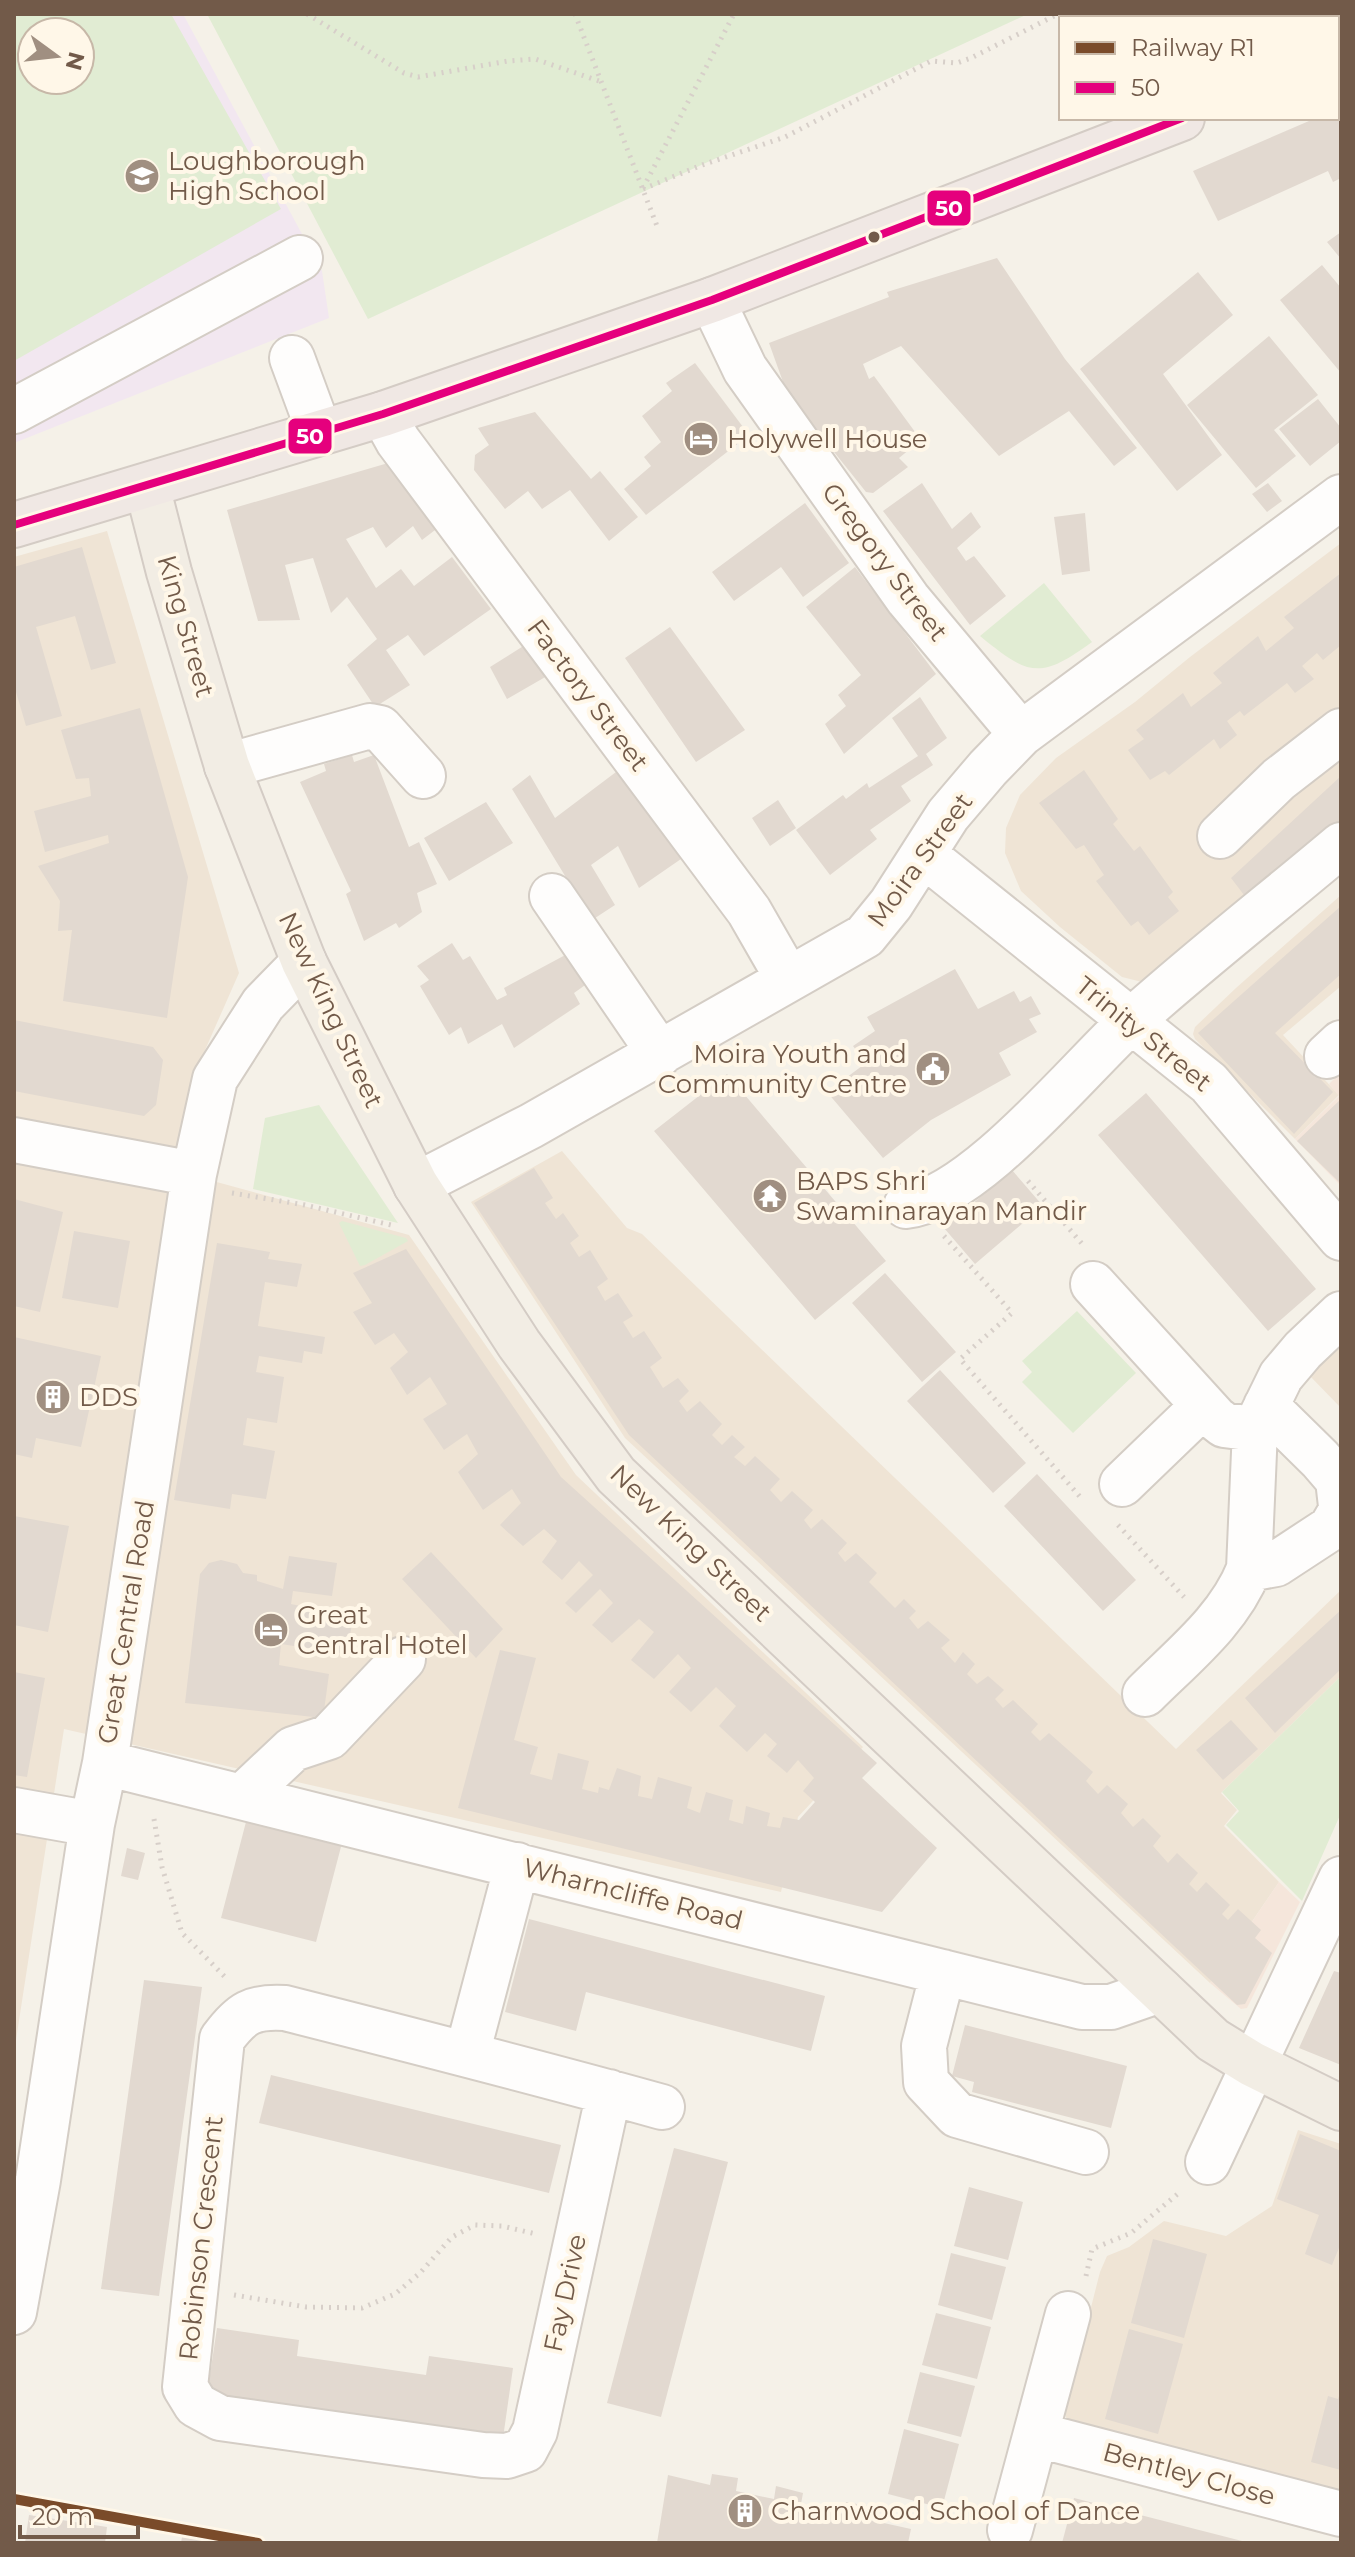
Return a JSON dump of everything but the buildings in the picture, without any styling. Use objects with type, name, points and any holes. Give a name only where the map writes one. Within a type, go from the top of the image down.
[{"type":"highway","points":[[14,525],[383,414],[712,300],[1177,120]]},
{"type":"main road","name":"King Street","points":[[147,486],[169,572],[227,766]]},
{"type":"main road","name":"New King Street","points":[[227,766],[304,962],[416,1185],[519,1344],[616,1475],[1213,2040],[1252,2064]]},
{"type":"main road","points":[[1252,2064],[1341,2108]]},
{"type":"street","points":[[14,411],[300,258]]},
{"type":"street","name":"Gregory Street","points":[[712,300],[791,454],[1021,734]]},
{"type":"street","points":[[292,358],[319,431]]},
{"type":"street","name":"Factory Street","points":[[383,414],[408,454],[749,911],[788,979]]},
{"type":"street","name":"Moira Street","points":[[416,1185],[531,1126],[865,936],[891,904],[948,815],[1021,734],[1341,497]]},
{"type":"street","points":[[227,766],[370,726],[380,728],[423,776]]},
{"type":"street","points":[[1220,836],[1279,779],[1341,731]]},
{"type":"street","points":[[912,1206],[947,1191],[1001,1150],[1130,1022],[1341,845]]},
{"type":"street","name":"Trinity Street","points":[[923,854],[1209,1083],[1341,1238]]},
{"type":"street","points":[[552,896],[660,1054]]},
{"type":"street","name":"Great Central Road","points":[[14,2312],[26,2179],[92,1824],[125,1768],[193,1180],[215,1079],[263,1004],[304,962]]},
{"type":"street","points":[[14,1140],[193,1180]]},
{"type":"street","points":[[1093,1284],[1203,1406],[1224,1425],[1261,1418],[1320,1459],[1338,1480],[1341,1508],[1331,1528],[1276,1564],[1245,1577]]},
{"type":"street","points":[[1145,1694],[1229,1608],[1245,1577],[1261,1418],[1281,1376],[1341,1314]]},
{"type":"street","points":[[1107,1503],[1203,1406]]},
{"type":"street","points":[[243,1796],[293,1749],[329,1737],[403,1659]]},
{"type":"street","name":"Wharncliffe Road","points":[[125,1768],[1082,2007],[1111,2007],[1160,1990]]},
{"type":"street","points":[[14,1810],[92,1824]]},
{"type":"street","points":[[467,2054],[517,1865]]},
{"type":"street","points":[[1208,2162],[1341,1879]]},
{"type":"street","points":[[943,1972],[924,2046],[926,2082],[957,2115],[1086,2152]]},
{"type":"street","points":[[252,2011],[261,2007],[285,2008],[662,2107]]},
{"type":"street","name":"Robinson Crescent","points":[[252,2011],[237,2019],[222,2039],[185,2387],[196,2405],[220,2418],[483,2455]]},
{"type":"street","name":"Fay Drive","points":[[483,2455],[507,2456],[525,2450],[535,2431],[609,2092]]},
{"type":"street","points":[[1010,2530],[1038,2435],[1068,2314]]},
{"type":"street","name":"Bentley Close","points":[[1038,2435],[1341,2514]]},
{"type":"path","points":[[307,14],[404,73],[418,77],[535,59],[602,82]]},
{"type":"path","points":[[575,14],[657,226]]},
{"type":"path","points":[[643,189],[734,14]]},
{"type":"path","points":[[643,189],[785,137],[931,61],[957,63],[971,58],[1058,14]]},
{"type":"path","points":[[1001,1150],[1100,1265],[1093,1284]]},
{"type":"path","points":[[193,1180],[404,1228],[445,1230]]},
{"type":"path","points":[[912,1206],[1012,1313],[960,1359],[1107,1503],[1211,1628]]},
{"type":"path","points":[[125,1768],[162,1867],[182,1933],[233,1985],[252,2011]]},
{"type":"path","points":[[1068,2314],[1085,2278],[1092,2249],[1131,2233],[1152,2218],[1208,2162]]},
{"type":"path","points":[[194,2290],[306,2307],[362,2308],[395,2294],[420,2273],[452,2237],[475,2225],[502,2226],[576,2244]]},
{"type":"shaded area","name":"Loughborough High School","points":[[14,14],[183,14],[322,271],[329,318],[14,443]]},
{"type":"shaded area","points":[[107,531],[239,973],[194,1075],[177,1148],[213,1181],[409,1235],[576,1475],[863,1747],[798,1817],[781,1892],[64,1729],[14,2053],[14,557]]},
{"type":"shaded area","points":[[1341,543],[1341,837],[1146,983],[1122,977],[1021,891],[1005,853],[1006,828],[1020,795],[1056,758],[1135,702]]},
{"type":"shaded area","points":[[1341,895],[1341,986],[1283,1035],[1339,1095],[1295,1139],[1193,1034],[1195,1027],[1236,988]]},
{"type":"shaded area","points":[[1341,1072],[1341,1186],[1295,1139],[1339,1096],[1329,1084]]},
{"type":"shaded area","points":[[562,1151],[627,1228],[642,1234],[1176,1749],[1341,1590],[1341,1676],[1221,1793],[1237,1810],[1224,1826],[1279,1882],[1210,1983],[625,1438],[471,1202]]},
{"type":"shaded area","points":[[1341,1339],[1341,1408],[1307,1373]]},
{"type":"shaded area","points":[[1279,1882],[1300,1902],[1247,2008],[1241,2009],[1210,1983]]},
{"type":"shaded area","points":[[1298,2130],[1341,2144],[1341,2502],[1067,2420],[1062,2406],[1069,2394],[1100,2272],[1107,2256],[1129,2247],[1164,2221],[1226,2236],[1272,2206]]},
{"type":"green space","points":[[14,14],[171,14],[281,209],[14,361]]},
{"type":"green space","points":[[207,14],[1028,14],[368,319]]},
{"type":"green space","points":[[1044,583],[1092,642],[1059,663],[1035,668],[1011,659],[980,636]]},
{"type":"green space","points":[[319,1105],[398,1223],[253,1189],[265,1118]]},
{"type":"green space","points":[[342,1221],[408,1241],[360,1266],[339,1223]]},
{"type":"green space","points":[[1077,1311],[1136,1373],[1073,1433],[1022,1382],[1032,1372],[1022,1361]]},
{"type":"green space","points":[[1341,1676],[1341,1813],[1302,1901],[1226,1825],[1239,1811],[1222,1792]]},
{"type":"rail line","name":"R1","points":[[14,2499],[258,2543]]},
{"type":"transit line","name":"50","points":[[14,525],[383,414],[712,300],[1177,120]]},
{"type":"place","name":"Loughborough High School","points":[[142,176]]},
{"type":"place","name":"Holywell House","points":[[701,439]]},
{"type":"place","name":"Moira Youth and Community Centre","points":[[933,1069]]},
{"type":"place","name":"BAPS Shri Swaminarayan Mandir","points":[[770,1196]]},
{"type":"place","name":"DDS","points":[[53,1397]]},
{"type":"place","name":"Great Central Hotel","points":[[271,1630]]},
{"type":"place","name":"Charnwood School of Dance","points":[[745,2511]]}]
